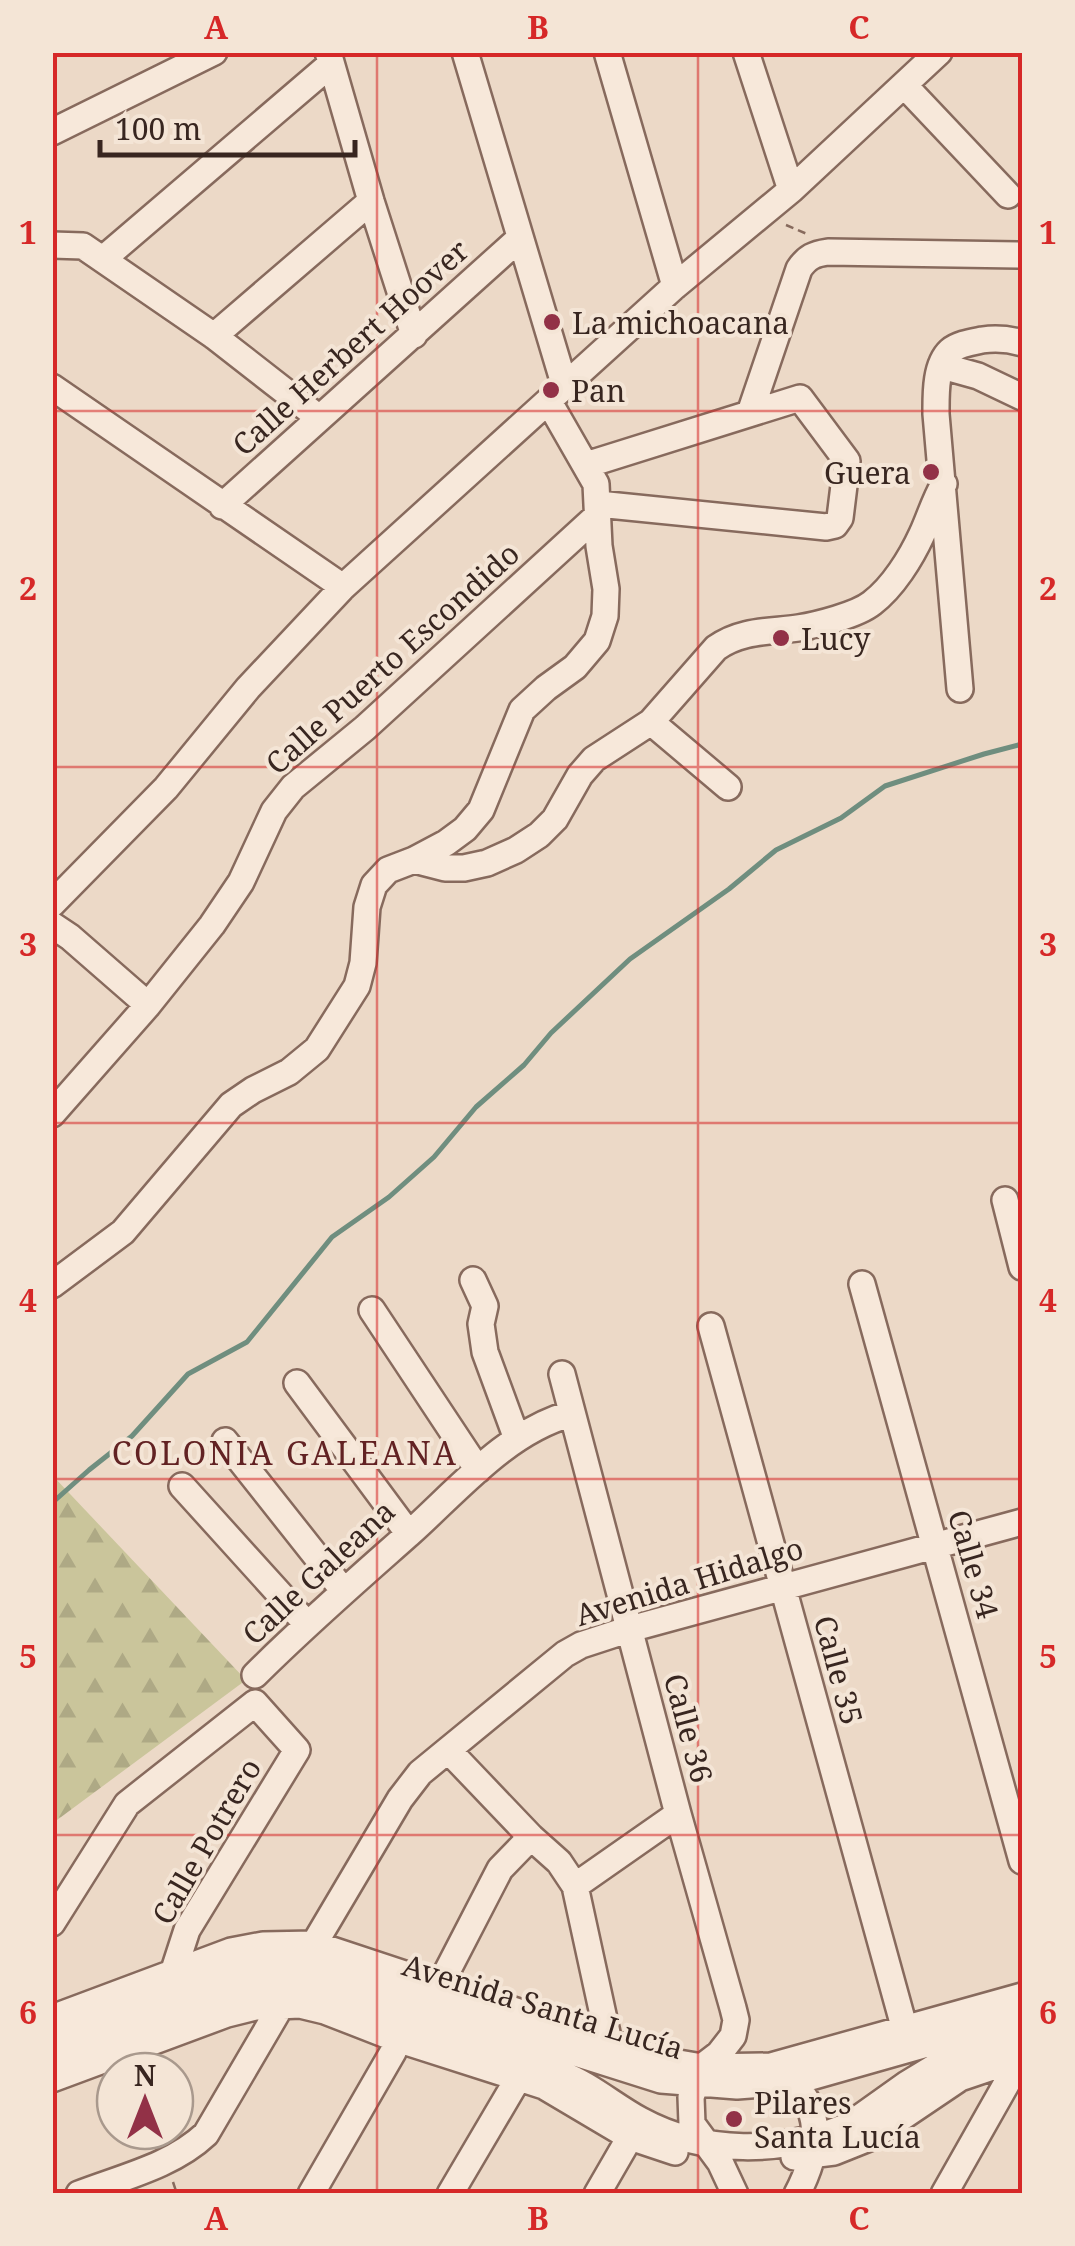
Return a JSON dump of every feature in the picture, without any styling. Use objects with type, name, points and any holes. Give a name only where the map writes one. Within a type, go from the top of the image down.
[{"type":"street","points":[[52,132],[214,52]]},
{"type":"street","points":[[52,1285],[124,1232],[231,1105],[290,1072],[317,1048],[357,986],[363,963],[367,907],[374,885],[388,870],[414,860],[465,829],[481,810],[522,710],[575,667],[596,641],[604,616],[606,589],[596,484],[557,394],[520,238],[465,52]]},
{"type":"street","points":[[606,52],[674,286]]},
{"type":"street","points":[[746,52],[791,190]]},
{"type":"street","points":[[53,905],[166,788],[248,688],[343,587],[674,286],[791,190],[939,52]]},
{"type":"street","points":[[103,259],[329,58],[414,335]]},
{"type":"street","points":[[904,85],[1008,195]]},
{"type":"street","points":[[214,336],[370,201]]},
{"type":"street","name":"Calle Herbert Hoover","points":[[222,506],[520,238]]},
{"type":"street","points":[[52,244],[83,246],[103,259],[214,336],[318,417]]},
{"type":"street","points":[[750,413],[799,269],[815,254],[1022,256]]},
{"type":"street","points":[[960,689],[936,389],[950,351],[990,339],[1022,343]]},
{"type":"street","points":[[942,366],[978,376],[1022,398]]},
{"type":"street","points":[[52,387],[343,587]]},
{"type":"street","points":[[586,465],[800,398],[847,461],[840,518],[835,525],[826,527],[598,510]]},
{"type":"street","points":[[414,860],[445,868],[464,868],[516,850],[556,819],[594,759],[652,722],[727,640],[753,632],[803,628],[871,604],[899,574],[922,535],[932,504],[944,484]]},
{"type":"street","name":"Calle Puerto Escondido","points":[[52,1114],[212,925],[241,882],[274,812],[293,787],[378,716],[598,510]]},
{"type":"street","points":[[652,722],[728,787]]},
{"type":"street","points":[[52,925],[148,1005]]},
{"type":"street","points":[[1005,1200],[1022,1267]]},
{"type":"street","points":[[473,1280],[485,1306],[485,1352],[517,1440]]},
{"type":"street","name":"Calle 34","points":[[862,1284],[1022,1861]]},
{"type":"street","points":[[372,1310],[478,1470]]},
{"type":"street","name":"Calle 35","points":[[712,1326],[905,2030]]},
{"type":"street","name":"Calle 36","points":[[562,1374],[736,2020],[736,2030],[727,2046],[698,2076]]},
{"type":"street","points":[[298,1383],[408,1534]]},
{"type":"street","name":"Calle Galeana","points":[[255,1675],[306,1623],[478,1470],[517,1440],[570,1414]]},
{"type":"street","points":[[225,1441],[343,1590]]},
{"type":"street","points":[[182,1486],[306,1623]]},
{"type":"street","name":"Avenida Hidalgo","points":[[79,2194],[166,2162],[190,2149],[206,2134],[400,1799],[420,1773],[565,1654],[581,1644],[630,1629],[1022,1522]]},
{"type":"street","name":"Calle Potrero","points":[[52,1923],[128,1804],[255,1703],[298,1750],[188,1930],[174,1970]]},
{"type":"street","points":[[448,1750],[558,1862],[575,1886],[609,2042]]},
{"type":"street","points":[[575,1886],[678,1814]]},
{"type":"street","points":[[439,1987],[500,1869],[532,1837]]},
{"type":"street","name":"Avenida Santa Lucía","points":[[52,2018],[174,1970],[247,1948],[287,1944],[297,1975]]},
{"type":"street","name":"Avenida Santa Lucía","points":[[52,2038],[242,1970],[271,1965],[406,2020],[568,2076],[659,2130],[713,2153]]},
{"type":"street","points":[[735,2194],[713,2153],[692,2124],[691,2097],[698,2076],[609,2042],[439,1987],[297,1975],[300,2005],[406,2020],[544,2086],[630,2137],[671,2152],[713,2153],[756,2162],[814,2147],[834,2152],[874,2136],[960,2078],[1022,2050]]},
{"type":"street","name":"Avenida Santa Lucía","points":[[52,2058],[240,1990],[297,1975]]},
{"type":"street","name":"Avenida Santa Lucía","points":[[52,2079],[255,2007],[297,1975]]},
{"type":"street","points":[[798,2194],[814,2147],[814,2122],[803,2092],[782,2074],[905,2030],[1022,1996]]},
{"type":"street","name":"Avenida Santa Lucía","points":[[406,2020],[660,2080],[698,2076],[751,2086],[782,2074],[1022,2017]]},
{"type":"street","points":[[311,2194],[393,2052],[406,2020]]},
{"type":"street","points":[[944,2194],[1022,2050]]},
{"type":"street","points":[[450,2194],[519,2077]]},
{"type":"street","points":[[597,2194],[630,2137]]},
{"type":"path","points":[[762,214],[809,235],[828,252]]},
{"type":"green space","points":[[53,1476],[246,1680],[53,1823]]},
{"type":"waterway","points":[[52,1503],[132,1436],[188,1374],[247,1342],[332,1237],[389,1197],[434,1157],[476,1107],[630,959],[729,889],[776,850],[841,818],[885,786],[1022,744]]},
{"type":"place","name":"La michoacana","points":[[552,322]]},
{"type":"place","name":"Pan","points":[[551,390]]},
{"type":"place","name":"Guera","points":[[931,472]]},
{"type":"place","name":"Lucy","points":[[781,638]]},
{"type":"place","name":"Pilares Santa Lucía","points":[[734,2119]]},
{"type":"district","name":"COLONIA GALEANA","points":[[285,1452]]}]
